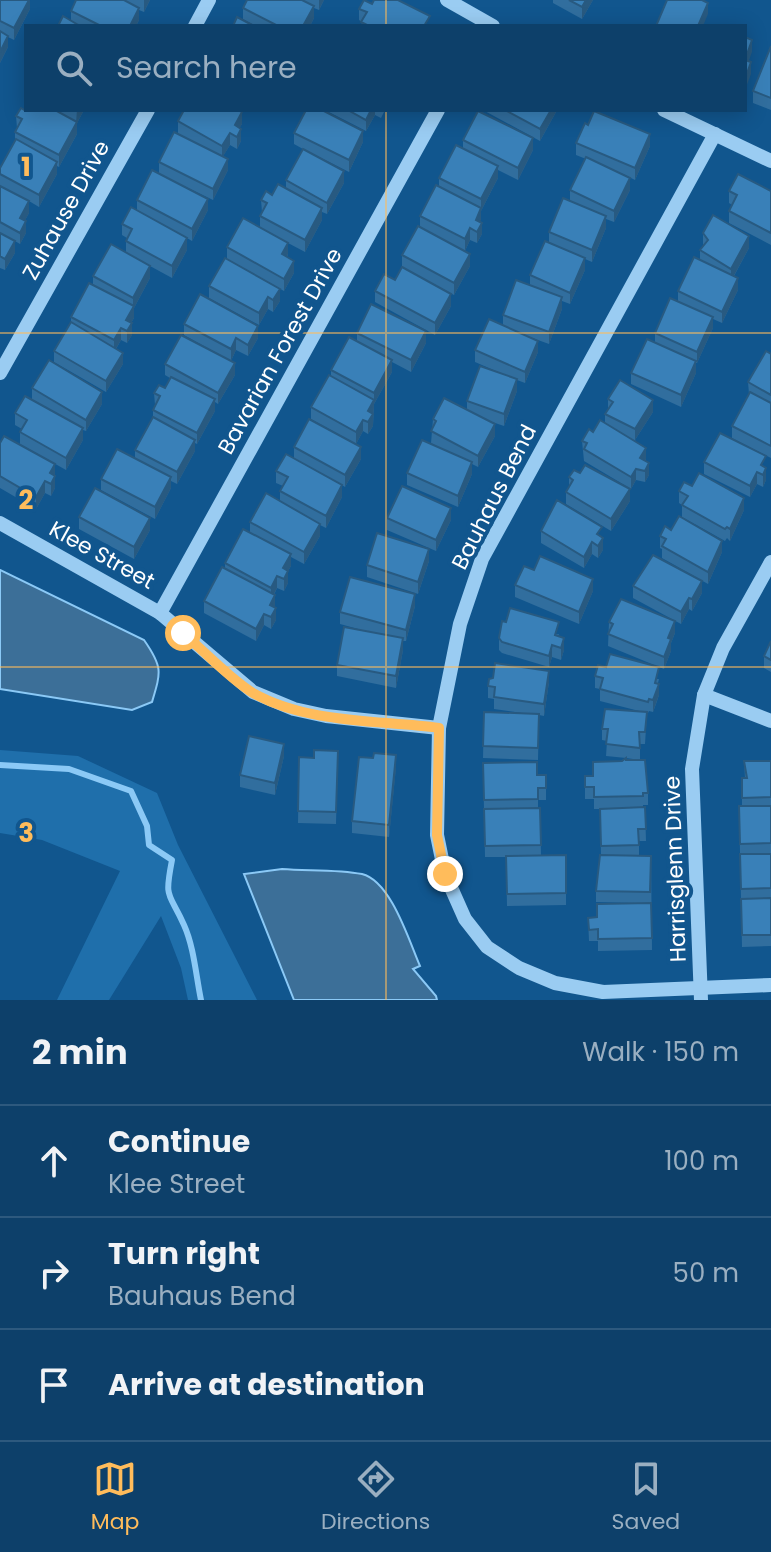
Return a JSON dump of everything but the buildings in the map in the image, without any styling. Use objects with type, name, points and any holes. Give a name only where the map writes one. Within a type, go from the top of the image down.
[{"type":"street","points":[[196,24],[209,0]]},
{"type":"street","points":[[447,0],[486,24]]},
{"type":"street","name":"Zuhause Drive","points":[[0,373],[147,112]]},
{"type":"street","name":"Bavarian Forest Drive","points":[[160,613],[437,112]]},
{"type":"street","points":[[668,112],[771,161]]},
{"type":"street","name":"Bauhaus Bend","points":[[715,134],[482,559],[460,624],[439,728],[437,835],[445,874],[465,919],[487,947],[519,968],[555,983],[603,992],[701,994],[771,985]]},
{"type":"street","name":"Klee Street","points":[[0,523],[160,613],[253,692],[294,709],[326,716],[439,728]]},
{"type":"street","name":"Harrisglenn Drive","points":[[701,994],[692,769],[704,695],[723,648],[771,562]]},
{"type":"street","points":[[704,695],[771,721]]},
{"type":"shaded area","points":[[0,570],[144,640],[155,657],[158,670],[152,702],[132,710],[0,689]]},
{"type":"shaded area","points":[[0,750],[78,756],[157,793],[178,845],[257,1000],[188,1000],[181,968],[161,916],[109,1000],[57,1000],[120,871],[42,840],[0,833]]},
{"type":"shaded area","points":[[282,869],[352,872],[372,879],[390,900],[404,928],[420,966],[413,969],[437,1000],[294,1000],[244,874]]},
{"type":"waterway","points":[[0,765],[69,769],[131,791],[147,826],[149,845],[172,860],[169,895],[190,943],[201,1000]]},
{"type":"route","points":[[183,633],[253,692],[294,709],[326,716],[439,728],[437,835],[445,874]]}]
